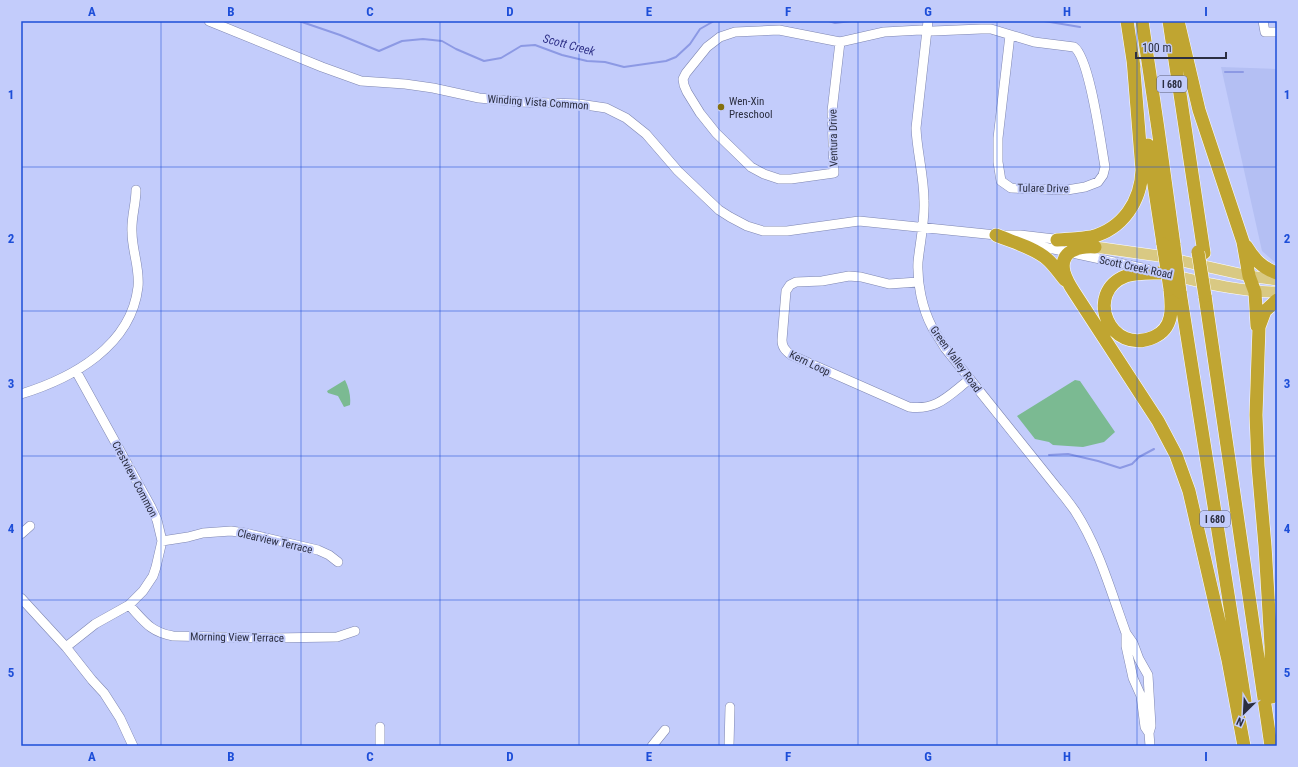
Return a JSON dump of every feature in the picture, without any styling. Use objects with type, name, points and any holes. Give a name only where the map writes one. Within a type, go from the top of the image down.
[{"type":"highway","points":[[1127,21],[1151,164],[1168,245],[1175,291],[1171,317],[1166,328],[1156,336],[1143,340],[1129,340],[1116,333],[1107,321],[1105,313],[1105,298],[1110,287],[1119,279],[1132,274],[1162,273]]},
{"type":"highway","name":"I 680","points":[[1142,21],[1166,188],[1168,245]]},
{"type":"highway","name":"I 680","points":[[1163,21],[1181,146],[1195,216],[1277,734]]},
{"type":"highway","name":"I 680","points":[[1169,21],[1189,157],[1195,216]]},
{"type":"highway","points":[[1178,21],[1199,110],[1243,242],[1249,276],[1255,292],[1258,350]]},
{"type":"highway","points":[[1057,240],[1091,237],[1107,231],[1124,218],[1136,199],[1141,185],[1142,170],[1133,59]]},
{"type":"highway","points":[[996,235],[1032,250],[1043,256],[1052,264],[1074,292],[1171,443],[1181,466],[1196,518],[1238,711],[1244,746]]},
{"type":"highway","points":[[1243,242],[1264,268],[1277,273]]},
{"type":"highway","points":[[1074,292],[1064,272],[1064,262],[1069,253],[1078,247],[1095,246]]},
{"type":"highway","name":"I 680","points":[[1175,291],[1245,701],[1250,746]]},
{"type":"highway","name":"I 680","points":[[1208,297],[1271,746]]},
{"type":"highway","points":[[1272,701],[1271,646],[1257,441],[1258,350],[1259,327],[1262,316],[1268,307],[1277,300]]},
{"type":"main road","name":"Scott Creek Road","points":[[1095,246],[1159,256],[1249,276],[1277,280]]},
{"type":"main road","name":"Scott Creek Road","points":[[1162,273],[1224,287],[1255,292],[1277,292]]},
{"type":"street","name":"Winding Vista Common","points":[[209,21],[322,67],[361,81],[405,84],[433,88],[479,98],[520,102],[579,104],[606,108],[626,118],[646,134],[678,171],[719,210],[747,226],[763,231],[787,231]]},
{"type":"street","name":"Green Valley Road","points":[[928,21],[916,128],[924,187],[918,282],[925,310],[932,326],[945,348],[1075,511],[1096,552],[1126,633]]},
{"type":"street","points":[[1263,21],[1265,32],[1277,32]]},
{"type":"street","points":[[840,42],[884,32],[981,28],[991,29],[1010,35]]},
{"type":"street","name":"Ventura Drive","points":[[779,30],[840,42],[832,111],[834,173],[791,179],[779,179],[764,174],[751,167],[716,133],[700,113],[684,85],[686,73],[707,47],[720,37],[735,32],[779,30]]},
{"type":"street","name":"Tulare Drive","points":[[1010,35],[1034,42],[1074,47],[1080,54],[1089,82],[1105,167],[1103,175],[1098,182],[1085,187],[1067,190],[1011,188],[1002,180],[998,162],[998,138],[1010,35]]},
{"type":"street","points":[[21,394],[50,384],[76,371],[112,343],[126,323],[136,299],[138,281],[137,263],[131,230],[136,203],[136,190]]},
{"type":"street","name":"Scott Creek Road","points":[[787,231],[859,221],[996,235],[1020,236],[1095,246]]},
{"type":"street","name":"Scott Creek Road","points":[[996,235],[1022,243],[1162,273]]},
{"type":"street","name":"Kern Loop","points":[[918,282],[889,284],[861,277],[849,276],[822,281],[796,282],[790,285],[786,291],[782,340],[784,350],[790,355],[909,407],[926,408],[935,406],[970,379]]},
{"type":"street","name":"Crestview Common","points":[[66,647],[95,624],[129,605],[143,591],[153,576],[162,541],[157,520],[151,507],[76,371]]},
{"type":"street","points":[[21,534],[30,526]]},
{"type":"street","name":"Clearview Terrace","points":[[162,541],[216,531],[245,533],[318,550],[329,555],[338,562]]},
{"type":"street","points":[[21,598],[66,647],[104,693],[120,718],[133,746]]},
{"type":"street","name":"Morning View Terrace","points":[[129,605],[144,623],[151,628],[157,632],[173,636],[273,638],[337,637],[355,631]]},
{"type":"street","points":[[1126,633],[1133,643],[1148,675],[1151,726],[1149,732],[1150,746]]},
{"type":"street","points":[[1126,633],[1126,646],[1133,678],[1143,701],[1145,727],[1149,732]]},
{"type":"street","points":[[1131,667],[1136,660],[1141,662]]},
{"type":"street","points":[[1139,690],[1146,692],[1149,687]]},
{"type":"street","points":[[729,746],[730,707]]},
{"type":"street","points":[[380,727],[380,746]]},
{"type":"street","points":[[652,746],[665,730]]},
{"type":"shaded area","points":[[1221,67],[1277,69],[1277,264],[1262,251]]},
{"type":"green space","points":[[345,380],[348,386],[350,405],[344,407],[338,396],[328,393],[327,391]]},
{"type":"green space","points":[[1075,380],[1080,381],[1115,432],[1104,442],[1083,447],[1053,445],[1049,442],[1035,439],[1017,416]]},
{"type":"waterway","name":"Scott Creek","points":[[299,21],[340,35],[379,51],[402,41],[423,39],[442,41],[456,49],[484,61],[501,58],[521,46],[535,45],[562,55],[587,61],[605,62],[624,67],[666,61],[676,57],[690,44],[700,29],[714,21]]},
{"type":"waterway","name":"Scott Creek","points":[[829,21],[835,23],[851,21]]},
{"type":"waterway","name":"Scott Creek","points":[[1044,21],[1080,27]]},
{"type":"waterway","name":"Scott Creek","points":[[1225,72],[1243,72]]},
{"type":"waterway","points":[[1049,455],[1068,454],[1120,468],[1132,464],[1139,457],[1154,449]]},
{"type":"place","name":"Wen-Xin Preschool","points":[[721,107]]}]
